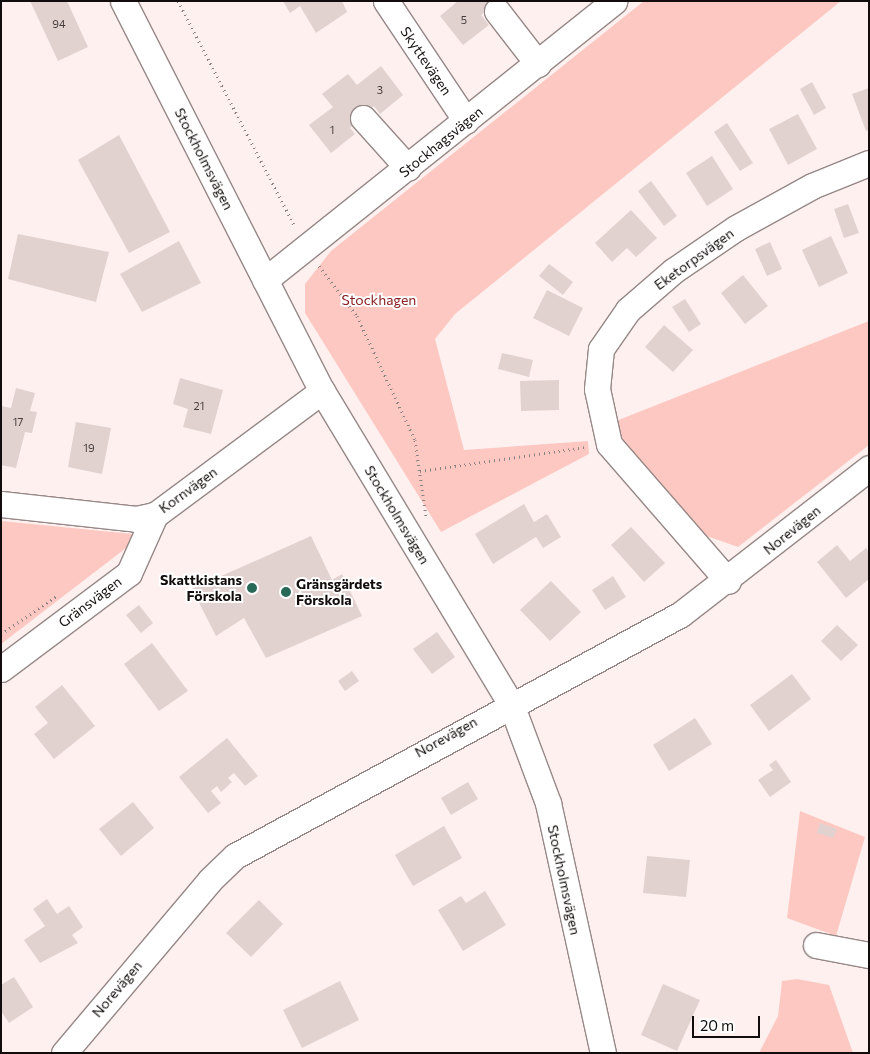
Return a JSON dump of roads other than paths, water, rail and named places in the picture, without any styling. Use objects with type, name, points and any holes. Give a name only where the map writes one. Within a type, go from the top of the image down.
[{"type":"street","name":"Stockholmsvägen","points":[[123,1],[322,391],[511,704],[548,803],[603,1053]]},
{"type":"street","name":"Skyttevägen","points":[[386,1],[466,121]]},
{"type":"street","name":"Stockhagsvägen","points":[[265,280],[408,168],[614,1]]},
{"type":"street","points":[[497,11],[538,64]]},
{"type":"street","points":[[363,118],[408,168]]},
{"type":"street","name":"Eketorpsvägen","points":[[728,581],[609,444],[597,389],[601,349],[628,310],[673,271],[736,228],[812,186],[869,163]]},
{"type":"street","name":"Kornvägen","points":[[1,504],[136,519],[155,515],[322,391]]},
{"type":"street","name":"Norevägen","points":[[64,1053],[210,880],[236,856],[511,704],[681,614],[728,581],[869,468]]},
{"type":"street","name":"Gränsvägen","points":[[1,669],[129,573],[155,515]]},
{"type":"street","points":[[816,946],[869,955]]},
{"type":"place","name":"Skattkistans Förskola","points":[[252,588]]},
{"type":"place","name":"Gränsgärdets Förskola","points":[[286,592]]},
{"type":"park label","name":"Stockhagen","points":[[379,300]]}]
